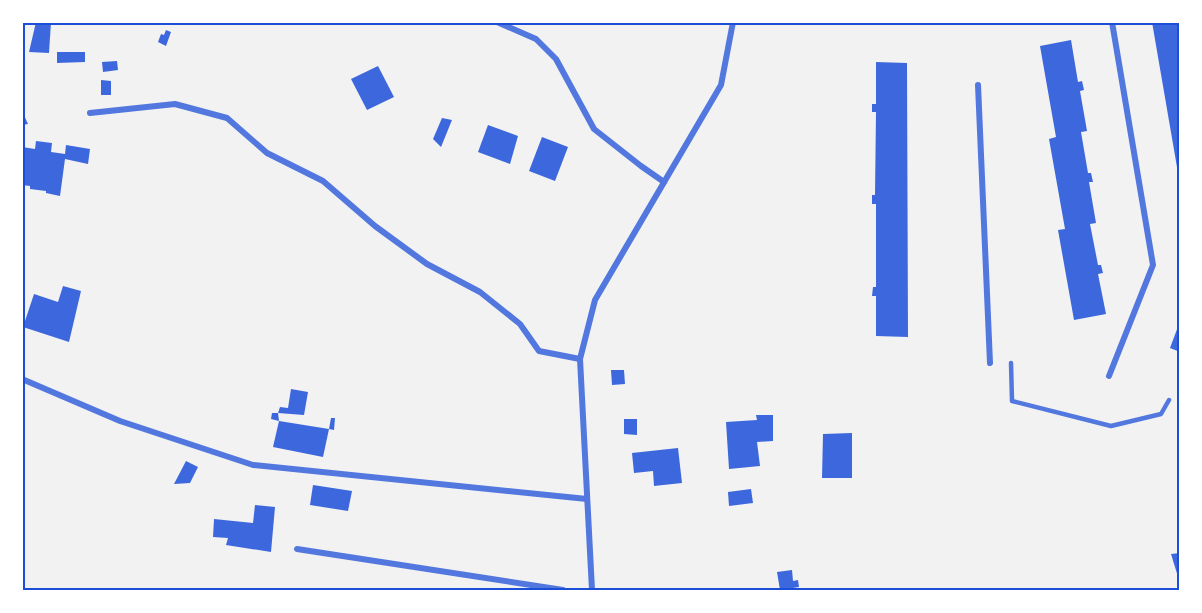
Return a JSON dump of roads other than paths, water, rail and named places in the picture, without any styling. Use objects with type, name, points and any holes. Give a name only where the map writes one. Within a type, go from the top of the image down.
[{"type":"street","points":[[496,22],[536,39],[556,58],[578,104],[594,129],[664,182]]},
{"type":"street","points":[[592,591],[580,359],[595,300],[721,85],[732,22]]},
{"type":"street","points":[[1109,376],[1153,265],[1112,22]]},
{"type":"street","points":[[978,85],[990,363]]},
{"type":"street","points":[[90,112],[175,104],[227,118],[267,153],[323,181],[375,226],[427,264],[480,292],[520,324],[539,351],[580,359]]},
{"type":"street","points":[[22,379],[120,421],[253,465],[587,499]]},
{"type":"street","points":[[297,549],[563,591]]},
{"type":"lane","points":[[1011,363],[1012,401],[1111,426],[1161,414],[1169,400]]}]
